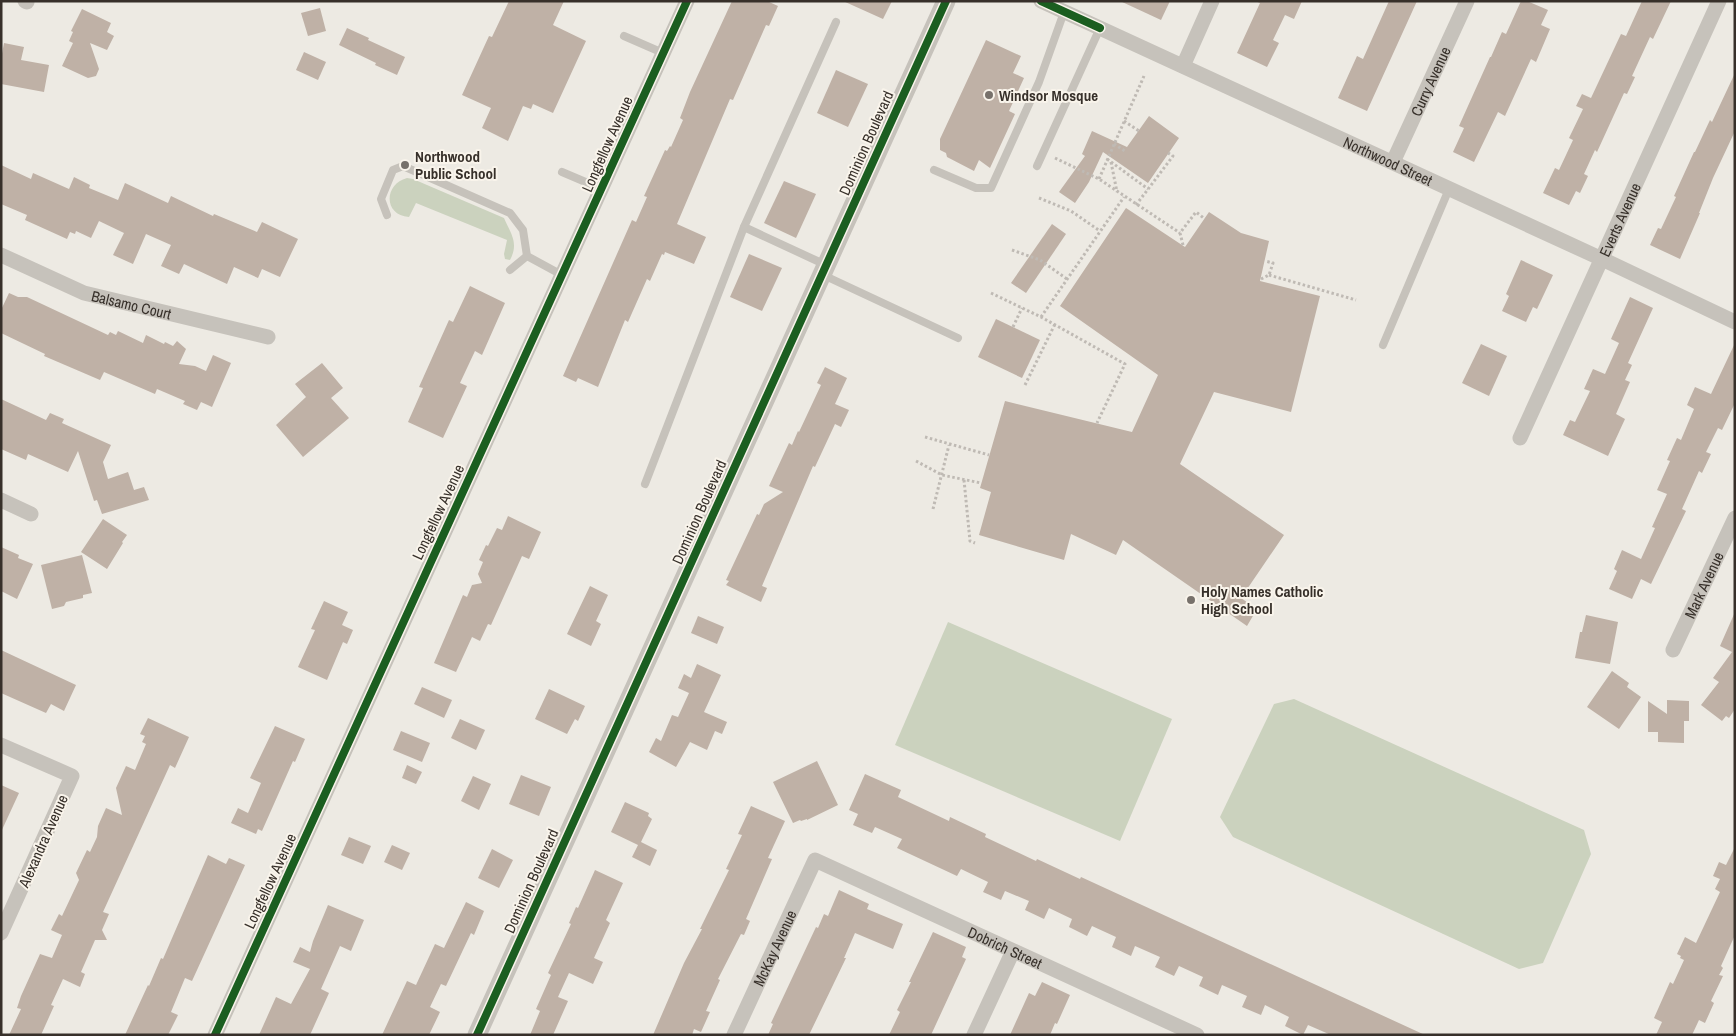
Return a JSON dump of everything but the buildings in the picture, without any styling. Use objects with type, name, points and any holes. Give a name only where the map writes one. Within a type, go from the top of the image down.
[{"type":"street","name":"Longfellow Avenue","points":[[215,1035],[687,1]]},
{"type":"street","name":"Dominion Boulevard","points":[[476,1035],[946,1]]},
{"type":"street","name":"Northwood Street","points":[[1041,1],[1393,162],[1735,322]]},
{"type":"street","points":[[1183,66],[1212,1]]},
{"type":"street","name":"Curry Avenue","points":[[1393,162],[1467,1]]},
{"type":"street","name":"Everts Avenue","points":[[1520,438],[1719,1]]},
{"type":"street","name":"Balsamo Court","points":[[1,255],[84,293],[268,337]]},
{"type":"street","points":[[1,500],[31,514]]},
{"type":"street","name":"Mark Avenue","points":[[1673,650],[1735,518]]},
{"type":"street","name":"Alexandra Avenue","points":[[1,745],[72,776],[1,933]]},
{"type":"street","name":"Dobrich Street","points":[[815,860],[1197,1035]]},
{"type":"street","name":"McKay Avenue","points":[[734,1035],[815,860]]},
{"type":"street","points":[[974,1035],[1013,950]]},
{"type":"lane","points":[[934,170],[976,188],[991,188],[1040,82],[1064,12]]},
{"type":"lane","points":[[645,484],[744,227],[836,22]]},
{"type":"lane","points":[[1037,166],[1100,28]]},
{"type":"lane","points":[[624,36],[663,53]]},
{"type":"lane","points":[[387,216],[381,199],[393,170],[402,166],[510,213],[523,230],[527,256]]},
{"type":"lane","points":[[562,172],[602,189]]},
{"type":"lane","points":[[1383,346],[1449,189]]},
{"type":"lane","points":[[744,227],[958,338]]},
{"type":"lane","points":[[527,256],[562,275]]},
{"type":"lane","points":[[510,270],[527,256]]},
{"type":"path","points":[[1099,180],[1109,161],[1114,144],[1144,76]]},
{"type":"path","points":[[1124,121],[1139,131]]},
{"type":"path","points":[[1114,144],[1125,151]]},
{"type":"path","points":[[1136,205],[1173,156],[1168,153]]},
{"type":"path","points":[[1055,158],[1099,180],[1180,234],[1182,245]]},
{"type":"path","points":[[1109,161],[1148,189]]},
{"type":"path","points":[[1109,161],[1118,193]]},
{"type":"path","points":[[1042,317],[1124,197]]},
{"type":"path","points":[[1039,198],[1071,212],[1100,231]]},
{"type":"path","points":[[1180,234],[1196,212],[1205,219]]},
{"type":"path","points":[[1012,250],[1040,260],[1067,279]]},
{"type":"path","points":[[1265,261],[1273,263],[1269,275]]},
{"type":"path","points":[[1261,279],[1269,275],[1356,300]]},
{"type":"path","points":[[991,293],[1042,317],[1125,364],[1097,423]]},
{"type":"path","points":[[1013,327],[1022,308]]},
{"type":"path","points":[[1026,385],[1054,324]]},
{"type":"path","points":[[925,437],[990,455]]},
{"type":"path","points":[[933,509],[949,445]]},
{"type":"path","points":[[916,461],[942,475],[981,484]]},
{"type":"path","points":[[964,480],[970,541],[976,543]]},
{"type":"green space","points":[[407,178],[504,218],[514,243],[513,254],[510,260],[505,259],[504,254],[507,240],[416,203],[409,217],[394,211],[390,199],[391,192],[399,181]]},
{"type":"green space","points":[[948,622],[1172,719],[1120,841],[895,745]]},
{"type":"green space","points":[[1294,699],[1584,830],[1591,854],[1543,963],[1519,969],[1233,837],[1220,817],[1274,704]]},
{"type":"cycle path","points":[[215,1035],[687,1]]},
{"type":"cycle path","points":[[477,1035],[946,1]]},
{"type":"cycle path","points":[[1041,1],[1100,28]]},
{"type":"place","name":"Windsor Mosque","points":[[989,95]]},
{"type":"place","name":"Northwood Public School","points":[[405,165]]},
{"type":"place","name":"Holy Names Catholic High School","points":[[1191,600]]}]
